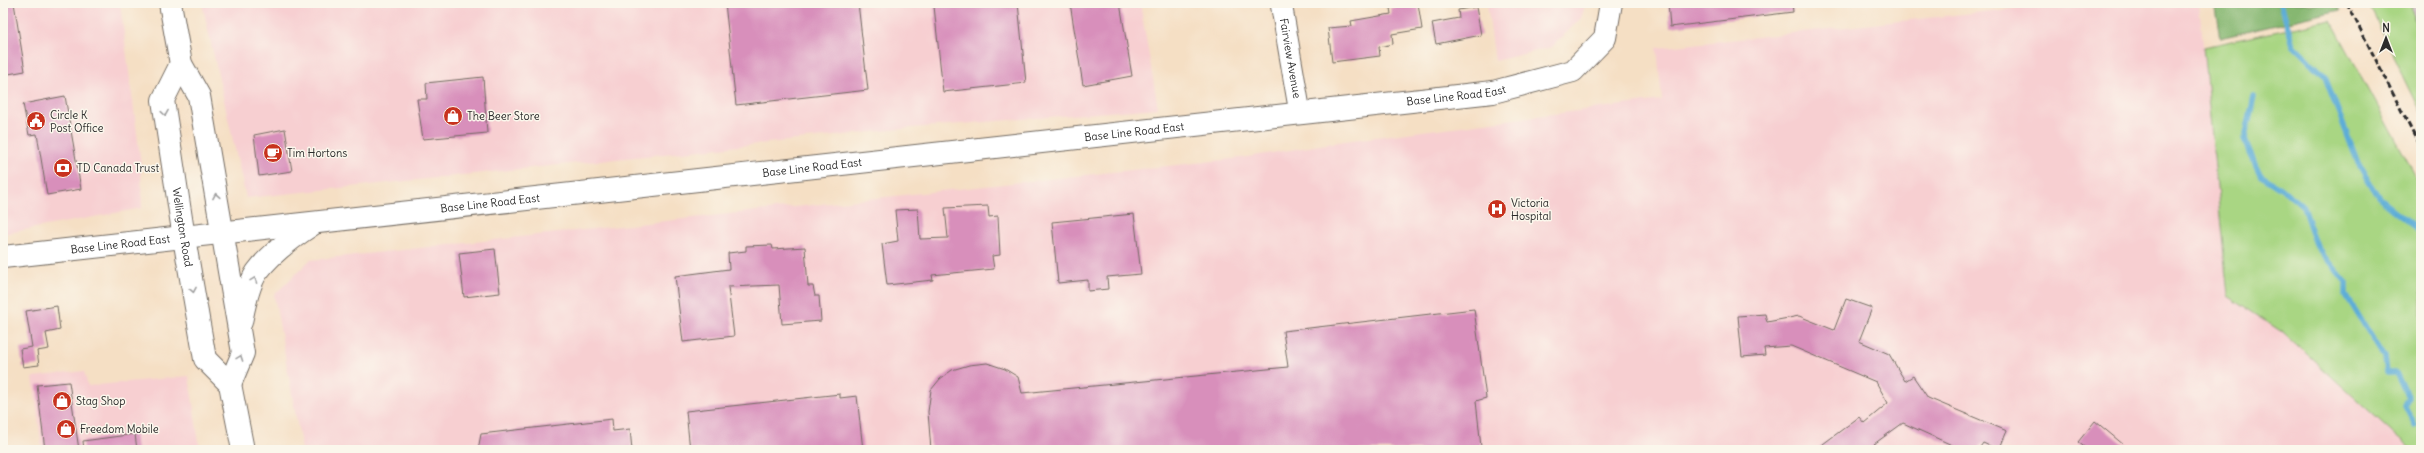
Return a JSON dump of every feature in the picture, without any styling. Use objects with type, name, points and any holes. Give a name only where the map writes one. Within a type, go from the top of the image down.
[{"type":"street","points":[[170,3],[181,64],[199,96],[243,352],[230,384],[244,450]]},
{"type":"street","name":"Fairview Avenue","points":[[1281,3],[1300,113]]},
{"type":"street","name":"Base Line Road East","points":[[3,257],[313,224],[1493,92],[1573,71],[1604,38],[1611,3]]},
{"type":"street","name":"Wellington Road","points":[[181,64],[163,100],[184,238],[205,359],[230,384]]},
{"type":"street","points":[[239,331],[244,307],[256,273],[278,250],[313,224]]},
{"type":"shaded area","points":[[3,3],[120,3],[141,164],[142,208],[3,234]]},
{"type":"shaded area","points":[[202,3],[1140,3],[1158,108],[911,128],[246,198]]},
{"type":"shaded area","points":[[1487,3],[1586,3],[1581,18],[1552,47],[1495,61]]},
{"type":"shaded area","name":"Victoria Hospital","points":[[2063,3],[2199,3],[2228,296],[2285,334],[2412,450],[302,450],[274,295],[310,260],[1241,158],[1345,141],[1662,100],[1657,48]]},
{"type":"shaded area","points":[[2412,3],[2421,3],[2421,48],[2417,39]]},
{"type":"shaded area","points":[[84,371],[88,386],[189,376],[200,450],[42,450],[33,377]]},
{"type":"green space","points":[[2214,3],[2336,3],[2340,10],[2220,38]]},
{"type":"green space","points":[[2368,3],[2412,3],[2417,39],[2421,48],[2421,112]]},
{"type":"green space","points":[[2331,20],[2421,186],[2421,450],[2412,450],[2285,334],[2228,296],[2203,47]]},
{"type":"building","points":[[3,3],[14,3],[25,71],[3,75]]},
{"type":"building","points":[[725,3],[858,3],[868,90],[736,105]]},
{"type":"building","points":[[959,3],[1018,3],[1026,83],[943,92],[934,6]]},
{"type":"building","points":[[1070,3],[1120,3],[1132,76],[1083,85]]},
{"type":"building","points":[[1418,3],[1422,29],[1392,34],[1393,44],[1379,47],[1380,56],[1332,62],[1328,28],[1352,26],[1351,21],[1391,14],[1390,8]]},
{"type":"building","points":[[1668,3],[1792,3],[1793,12],[1670,27]]},
{"type":"building","points":[[1476,7],[1481,35],[1436,44],[1432,23],[1459,18],[1458,10]]},
{"type":"building","name":"The Beer Store","points":[[483,77],[487,133],[423,139],[417,99],[427,99],[426,83]]},
{"type":"building","points":[[65,96],[81,189],[47,195],[37,134],[29,135],[23,104]]},
{"type":"building","name":"Tim Hortons","points":[[285,129],[292,171],[259,176],[254,135]]},
{"type":"building","points":[[988,206],[989,217],[998,216],[1000,255],[992,256],[994,269],[932,275],[933,280],[887,285],[882,244],[898,241],[895,210],[918,209],[920,239],[948,238],[945,208]]},
{"type":"building","points":[[1134,214],[1141,274],[1107,277],[1108,289],[1088,291],[1088,280],[1058,283],[1052,222]]},
{"type":"building","points":[[772,245],[773,249],[805,247],[808,286],[813,286],[815,296],[819,296],[821,321],[782,324],[779,285],[728,287],[734,336],[683,342],[675,276],[729,269],[728,253],[746,251],[746,246]]},
{"type":"building","points":[[495,249],[500,293],[464,297],[459,253]]},
{"type":"building","points":[[1846,299],[1872,308],[1859,341],[1889,354],[1905,381],[1913,376],[1928,398],[2007,431],[1999,450],[1983,443],[1978,450],[1963,450],[1903,423],[1874,444],[1878,450],[1815,450],[1859,417],[1864,423],[1888,403],[1876,382],[1791,346],[1764,348],[1765,355],[1742,357],[1738,316],[1765,314],[1767,322],[1799,316],[1834,330]]},
{"type":"building","points":[[57,306],[60,330],[46,333],[49,349],[37,351],[39,365],[23,367],[20,349],[32,347],[26,311]]},
{"type":"building","points":[[1474,309],[1486,398],[1476,401],[1481,447],[1453,450],[931,450],[928,412],[931,390],[940,379],[952,370],[969,365],[987,363],[1005,369],[1018,377],[1022,393],[1288,367],[1283,331]]},
{"type":"building","points":[[69,382],[79,450],[45,450],[37,385]]},
{"type":"building","points":[[840,394],[840,398],[857,396],[863,450],[690,450],[686,411]]},
{"type":"building","points":[[612,419],[613,431],[630,429],[632,450],[478,450],[481,434]]},
{"type":"building","points":[[2095,421],[2130,450],[2088,450],[2078,442]]},
{"type":"building","points":[[135,434],[137,450],[84,450],[83,441]]},
{"type":"waterway","points":[[2281,3],[2293,45],[2325,77],[2358,163],[2379,199],[2421,232]]},
{"type":"waterway","points":[[2254,97],[2245,138],[2250,153],[2261,176],[2281,188],[2303,207],[2317,247],[2346,282],[2346,295],[2384,357],[2386,373],[2397,373],[2409,398],[2405,406],[2415,426]]},
{"type":"railway","points":[[2347,3],[2421,149]]},
{"type":"place","name":"The Beer Store","points":[[453,116]]},
{"type":"place","name":"Circle K Post Office","points":[[36,121]]},
{"type":"place","name":"Tim Hortons","points":[[273,153]]},
{"type":"place","name":"TD Canada Trust","points":[[63,168]]},
{"type":"place","name":"Victoria Hospital","points":[[1497,209]]},
{"type":"place","name":"Stag Shop","points":[[62,401]]},
{"type":"place","name":"Freedom Mobile","points":[[66,429]]}]
